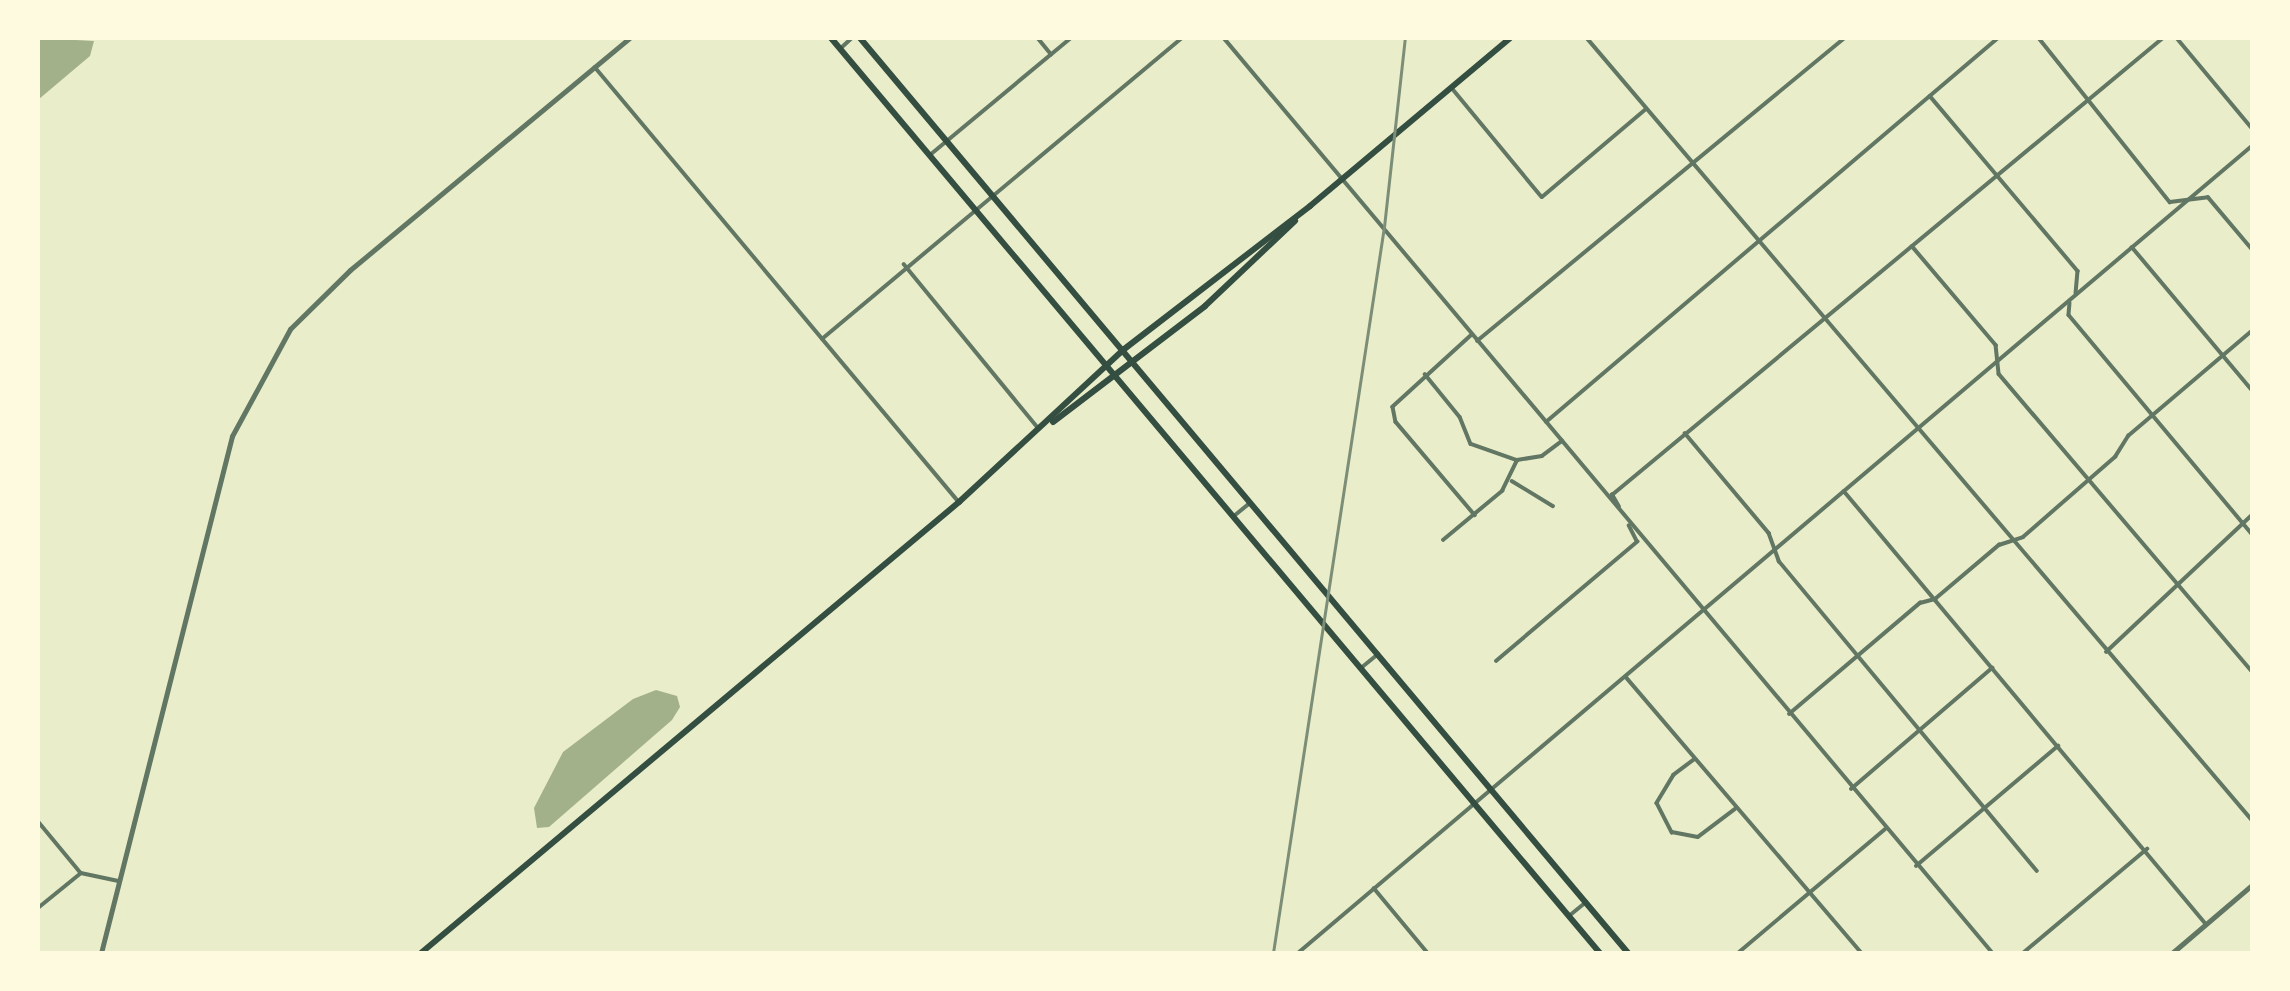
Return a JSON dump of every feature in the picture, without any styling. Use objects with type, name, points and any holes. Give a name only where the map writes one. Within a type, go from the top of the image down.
[{"type":"main road","points":[[831,38],[1600,953]]},
{"type":"main road","points":[[860,38],[1628,953]]},
{"type":"main road","points":[[1040,430],[1134,364],[1310,206],[1510,38]]},
{"type":"main road","points":[[421,953],[959,502],[1123,351],[1310,206]]},
{"type":"street","points":[[101,953],[232,436],[290,329],[350,270],[629,38]]},
{"type":"street","points":[[840,49],[852,38]]},
{"type":"street","points":[[1038,38],[1051,54]]},
{"type":"street","points":[[930,155],[1070,38]]},
{"type":"street","points":[[822,339],[904,264],[977,211],[1182,38]]},
{"type":"street","points":[[1224,38],[1851,789],[1993,953]]},
{"type":"street","points":[[1587,38],[1759,244],[2252,820]]},
{"type":"street","points":[[1477,341],[1691,162],[1845,38]]},
{"type":"street","points":[[1546,422],[1759,244],[1998,38]]},
{"type":"street","points":[[2039,38],[2171,202],[2191,197],[2208,197],[2252,249]]},
{"type":"street","points":[[1496,661],[1637,542],[1612,495],[2163,38]]},
{"type":"street","points":[[2177,38],[2252,128]]},
{"type":"street","points":[[595,67],[959,502]]},
{"type":"street","points":[[1452,87],[1542,197],[1646,109]]},
{"type":"street","points":[[1930,96],[2078,271],[2069,315],[2252,534]]},
{"type":"street","points":[[1298,953],[2252,146]]},
{"type":"street","points":[[1912,246],[1996,345],[1999,374],[2252,671]]},
{"type":"street","points":[[2132,247],[2252,390]]},
{"type":"street","points":[[904,264],[1040,430]]},
{"type":"street","points":[[1789,714],[1920,603],[1935,599],[1999,545],[2014,543],[2089,479],[2153,416],[2252,331]]},
{"type":"street","points":[[1472,335],[1395,400],[1396,422],[1475,515]]},
{"type":"street","points":[[1425,374],[1460,417],[1471,444],[1517,460],[1542,456],[1562,441]]},
{"type":"street","points":[[1685,433],[1769,533],[1774,552],[1857,657],[2037,871]]},
{"type":"street","points":[[1443,540],[1511,481],[1517,460]]},
{"type":"street","points":[[1511,481],[1553,506]]},
{"type":"street","points":[[1844,491],[2147,849],[2206,924]]},
{"type":"street","points":[[1234,516],[1250,503]]},
{"type":"street","points":[[2106,652],[2180,587],[2252,514]]},
{"type":"street","points":[[1361,668],[1378,654]]},
{"type":"street","points":[[1851,789],[1993,668]]},
{"type":"street","points":[[1626,677],[1735,809],[1861,952]]},
{"type":"street","points":[[1916,866],[2058,746]]},
{"type":"street","points":[[1694,760],[1657,803],[1672,832],[1698,837],[1735,809]]},
{"type":"street","points":[[38,821],[81,873],[118,881]]},
{"type":"street","points":[[1738,953],[1885,829]]},
{"type":"street","points":[[2023,953],[2147,849]]},
{"type":"street","points":[[38,908],[81,873]]},
{"type":"street","points":[[2172,953],[2252,885]]},
{"type":"street","points":[[1374,888],[1428,953]]},
{"type":"street","points":[[1569,916],[1586,902]]},
{"type":"shaded area","points":[[39,38],[94,41],[90,56],[39,99]]},
{"type":"shaded area","points":[[656,690],[677,696],[680,707],[672,720],[549,827],[537,828],[534,808],[563,752],[633,699]]},
{"type":"railway","points":[[1273,953],[1384,227],[1405,38]]}]
